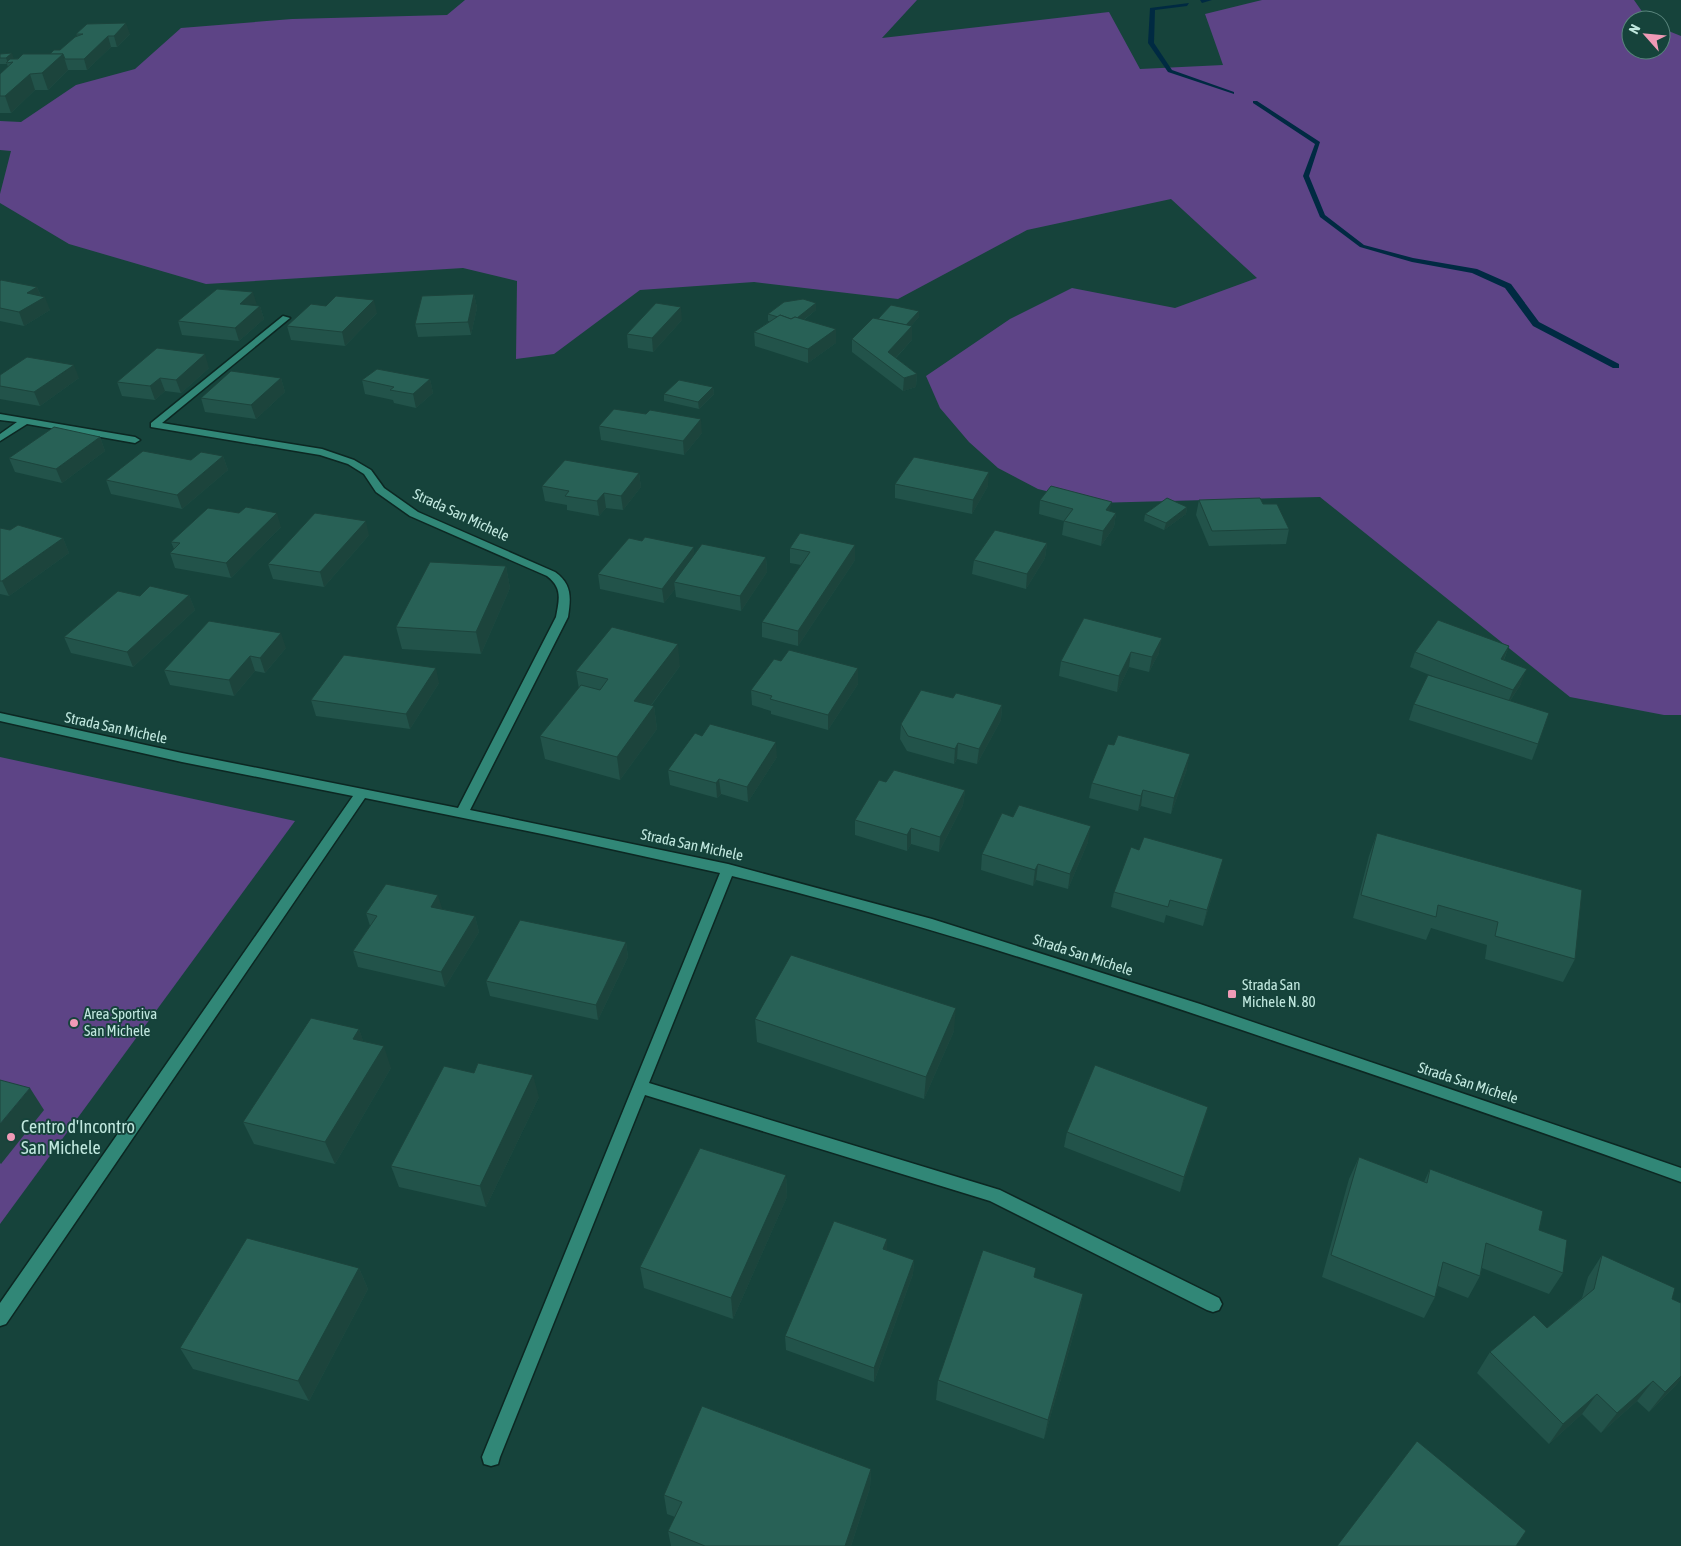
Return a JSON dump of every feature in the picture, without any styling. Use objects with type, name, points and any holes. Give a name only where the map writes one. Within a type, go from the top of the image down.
[{"type":"street","name":"Strada San Michele","points":[[286,318],[154,425],[322,452],[351,462],[368,472],[380,490],[414,514],[551,574],[561,580],[566,593],[562,617],[462,813]]},
{"type":"street","points":[[0,417],[135,440]]},
{"type":"street","points":[[0,438],[25,422]]},
{"type":"street","name":"Strada San Michele","points":[[0,718],[121,747],[462,813],[728,869],[994,944],[1136,988],[1546,1126],[1681,1175]]},
{"type":"street","points":[[0,1318],[362,793]]},
{"type":"street","points":[[491,1457],[728,869]]},
{"type":"street","points":[[640,1087],[994,1195],[1213,1304]]},
{"type":"shaded area","points":[[465,0],[917,0],[882,38],[1109,12],[1140,69],[1223,65],[1205,14],[1262,0],[1634,0],[1641,10],[1621,10],[1621,60],[1671,60],[1671,32],[1681,36],[1681,715],[1664,715],[1570,697],[1320,497],[1094,503],[1038,489],[998,468],[969,442],[940,408],[926,376],[1010,319],[1072,288],[1175,308],[1257,278],[1171,199],[1027,230],[898,299],[754,282],[640,290],[554,354],[516,359],[517,281],[463,268],[206,284],[69,244],[0,203],[0,194],[11,151],[0,150],[0,121],[21,122],[76,85],[135,69],[181,28],[292,19],[447,15]]},
{"type":"shaded area","name":"Area Sportiva San Michele","points":[[0,757],[295,821],[0,1224]]},
{"type":"building","points":[[126,23],[114,36],[108,36],[84,59],[65,59],[63,54],[50,54],[54,50],[60,50],[75,37],[83,34],[76,34],[87,24]]},
{"type":"building","points":[[12,53],[6,58],[0,58],[0,54]]},
{"type":"building","points":[[23,54],[63,54],[42,73],[30,74],[5,96],[0,96],[0,74],[13,62],[6,63],[10,59],[18,59]]},
{"type":"building","points":[[1,280],[37,287],[27,293],[45,297],[19,312],[0,308]]},
{"type":"building","points":[[217,289],[253,292],[240,304],[260,306],[235,328],[178,321]]},
{"type":"building","points":[[474,294],[468,322],[415,324],[422,296]]},
{"type":"building","points":[[336,296],[374,300],[342,332],[287,326],[311,304],[326,306]]},
{"type":"building","points":[[803,299],[816,303],[797,318],[791,319],[780,315],[778,317],[768,314],[784,302]]},
{"type":"building","points":[[656,303],[681,307],[652,338],[627,334]]},
{"type":"building","points":[[891,305],[919,311],[906,325],[878,319]]},
{"type":"building","points":[[780,315],[791,319],[795,317],[836,329],[808,349],[754,332]]},
{"type":"building","points":[[873,318],[912,326],[888,352],[917,374],[904,378],[852,339]]},
{"type":"building","points":[[157,348],[205,354],[176,380],[160,378],[150,386],[117,382]]},
{"type":"building","points":[[27,357],[74,365],[34,392],[0,386],[0,375]]},
{"type":"building","points":[[377,369],[430,379],[413,394],[390,390],[394,387],[362,380]]},
{"type":"building","points":[[231,371],[281,378],[251,405],[201,398]]},
{"type":"building","points":[[679,380],[713,387],[698,402],[664,394]]},
{"type":"building","points":[[614,409],[646,414],[650,410],[701,419],[683,441],[599,426]]},
{"type":"building","points":[[54,427],[100,437],[56,469],[9,458]]},
{"type":"building","points":[[143,451],[191,460],[201,452],[223,456],[177,495],[106,480]]},
{"type":"building","points":[[914,457],[989,472],[973,500],[895,484]]},
{"type":"building","points":[[565,460],[639,473],[621,496],[604,493],[597,501],[565,496],[569,491],[542,486]]},
{"type":"building","points":[[1051,486],[1112,502],[1106,510],[1116,513],[1103,531],[1064,521],[1073,509],[1040,500]]},
{"type":"building","points":[[1167,498],[1187,507],[1166,523],[1145,514]]},
{"type":"building","points":[[1260,498],[1263,504],[1277,504],[1289,529],[1212,531],[1199,500]]},
{"type":"building","points":[[246,507],[277,513],[226,563],[170,553],[180,543],[171,542],[208,508],[239,513]]},
{"type":"building","points":[[315,513],[366,521],[320,572],[268,564]]},
{"type":"building","points":[[18,525],[63,538],[0,581],[0,528],[10,530]]},
{"type":"building","points":[[995,530],[1047,543],[1027,574],[974,560]]},
{"type":"building","points":[[800,533],[855,545],[798,631],[762,622],[810,552],[790,548]]},
{"type":"building","points":[[645,537],[694,547],[662,589],[598,574],[629,538],[642,541]]},
{"type":"building","points":[[702,544],[766,557],[740,596],[674,582]]},
{"type":"building","points":[[430,562],[506,566],[476,632],[396,627]]},
{"type":"building","points":[[150,586],[189,595],[127,652],[64,637],[118,591],[140,596]]},
{"type":"building","points":[[1084,618],[1162,638],[1152,657],[1131,652],[1119,676],[1061,661]]},
{"type":"building","points":[[1438,620],[1509,646],[1501,659],[1527,669],[1513,690],[1415,652]]},
{"type":"building","points":[[209,621],[281,633],[260,658],[250,656],[229,680],[164,670]]},
{"type":"building","points":[[612,627],[678,644],[634,701],[654,706],[617,757],[540,736],[581,685],[600,690],[608,679],[576,671]]},
{"type":"building","points":[[789,650],[858,668],[828,715],[770,699],[772,696],[751,690],[774,659],[781,661]]},
{"type":"building","points":[[344,655],[436,668],[406,714],[311,700]]},
{"type":"building","points":[[1428,675],[1549,713],[1538,744],[1414,704]]},
{"type":"building","points":[[921,690],[953,698],[956,693],[1002,705],[979,749],[958,743],[955,749],[908,736],[901,724]]},
{"type":"building","points":[[710,724],[776,742],[747,787],[719,779],[716,783],[668,770],[695,733],[702,736]]},
{"type":"building","points":[[1118,735],[1190,754],[1174,798],[1143,790],[1141,796],[1092,783],[1108,744],[1114,745]]},
{"type":"building","points":[[894,770],[965,790],[940,837],[911,828],[907,835],[855,820],[879,780],[886,782]]},
{"type":"building","points":[[1019,805],[1091,826],[1070,874],[1038,864],[1035,870],[982,854],[1002,813],[1013,817]]},
{"type":"building","points":[[1377,833],[1582,890],[1575,959],[1495,936],[1498,922],[1438,905],[1436,917],[1361,895]]},
{"type":"building","points":[[1144,837],[1223,859],[1207,910],[1170,900],[1168,907],[1114,892],[1131,847],[1139,850]]},
{"type":"building","points":[[386,884],[438,895],[431,907],[475,916],[441,972],[353,951],[377,916],[366,913]]},
{"type":"building","points":[[520,920],[626,942],[596,1005],[486,981]]},
{"type":"building","points":[[791,955],[956,1008],[926,1077],[755,1019]]},
{"type":"building","points":[[311,1018],[359,1029],[353,1039],[384,1046],[325,1142],[243,1122]]},
{"type":"building","points":[[478,1063],[533,1075],[480,1186],[391,1166],[444,1066],[474,1073]]},
{"type":"building","points":[[1095,1065],[1208,1107],[1184,1177],[1067,1132]]},
{"type":"building","points":[[0,1080],[30,1088],[0,1124]]},
{"type":"building","points":[[700,1148],[786,1175],[731,1298],[640,1267]]},
{"type":"building","points":[[1359,1157],[1427,1183],[1430,1169],[1543,1211],[1539,1230],[1567,1240],[1563,1273],[1486,1243],[1480,1276],[1443,1262],[1435,1297],[1331,1255]]},
{"type":"building","points":[[834,1221],[887,1239],[883,1249],[914,1260],[874,1368],[785,1336]]},
{"type":"building","points":[[247,1238],[359,1268],[298,1381],[180,1348]]},
{"type":"building","points":[[983,1250],[1036,1268],[1034,1277],[1083,1294],[1048,1420],[938,1380]]},
{"type":"building","points":[[1602,1255],[1675,1288],[1672,1299],[1681,1303],[1681,1376],[1665,1392],[1653,1381],[1617,1413],[1597,1394],[1563,1424],[1490,1352],[1534,1315],[1547,1328],[1594,1289]]},
{"type":"building","points":[[702,1406],[871,1469],[845,1546],[705,1546],[668,1531],[682,1502],[664,1495]]},
{"type":"building","points":[[1417,1441],[1526,1531],[1516,1546],[1337,1546]]},
{"type":"waterway","points":[[1202,1],[1209,0]]},
{"type":"waterway","points":[[1187,4],[1152,9],[1151,43],[1170,71],[1232,93]]},
{"type":"waterway","points":[[1255,102],[1318,143],[1306,176],[1322,216],[1362,246],[1412,260],[1474,271],[1508,286],[1536,324],[1616,366]]},
{"type":"place","name":"Strada San Michele N. 80","points":[[1232,994]]},
{"type":"place","name":"Area Sportiva San Michele","points":[[74,1023]]},
{"type":"place","name":"Centro d'Incontro San Michele","points":[[11,1137]]}]
